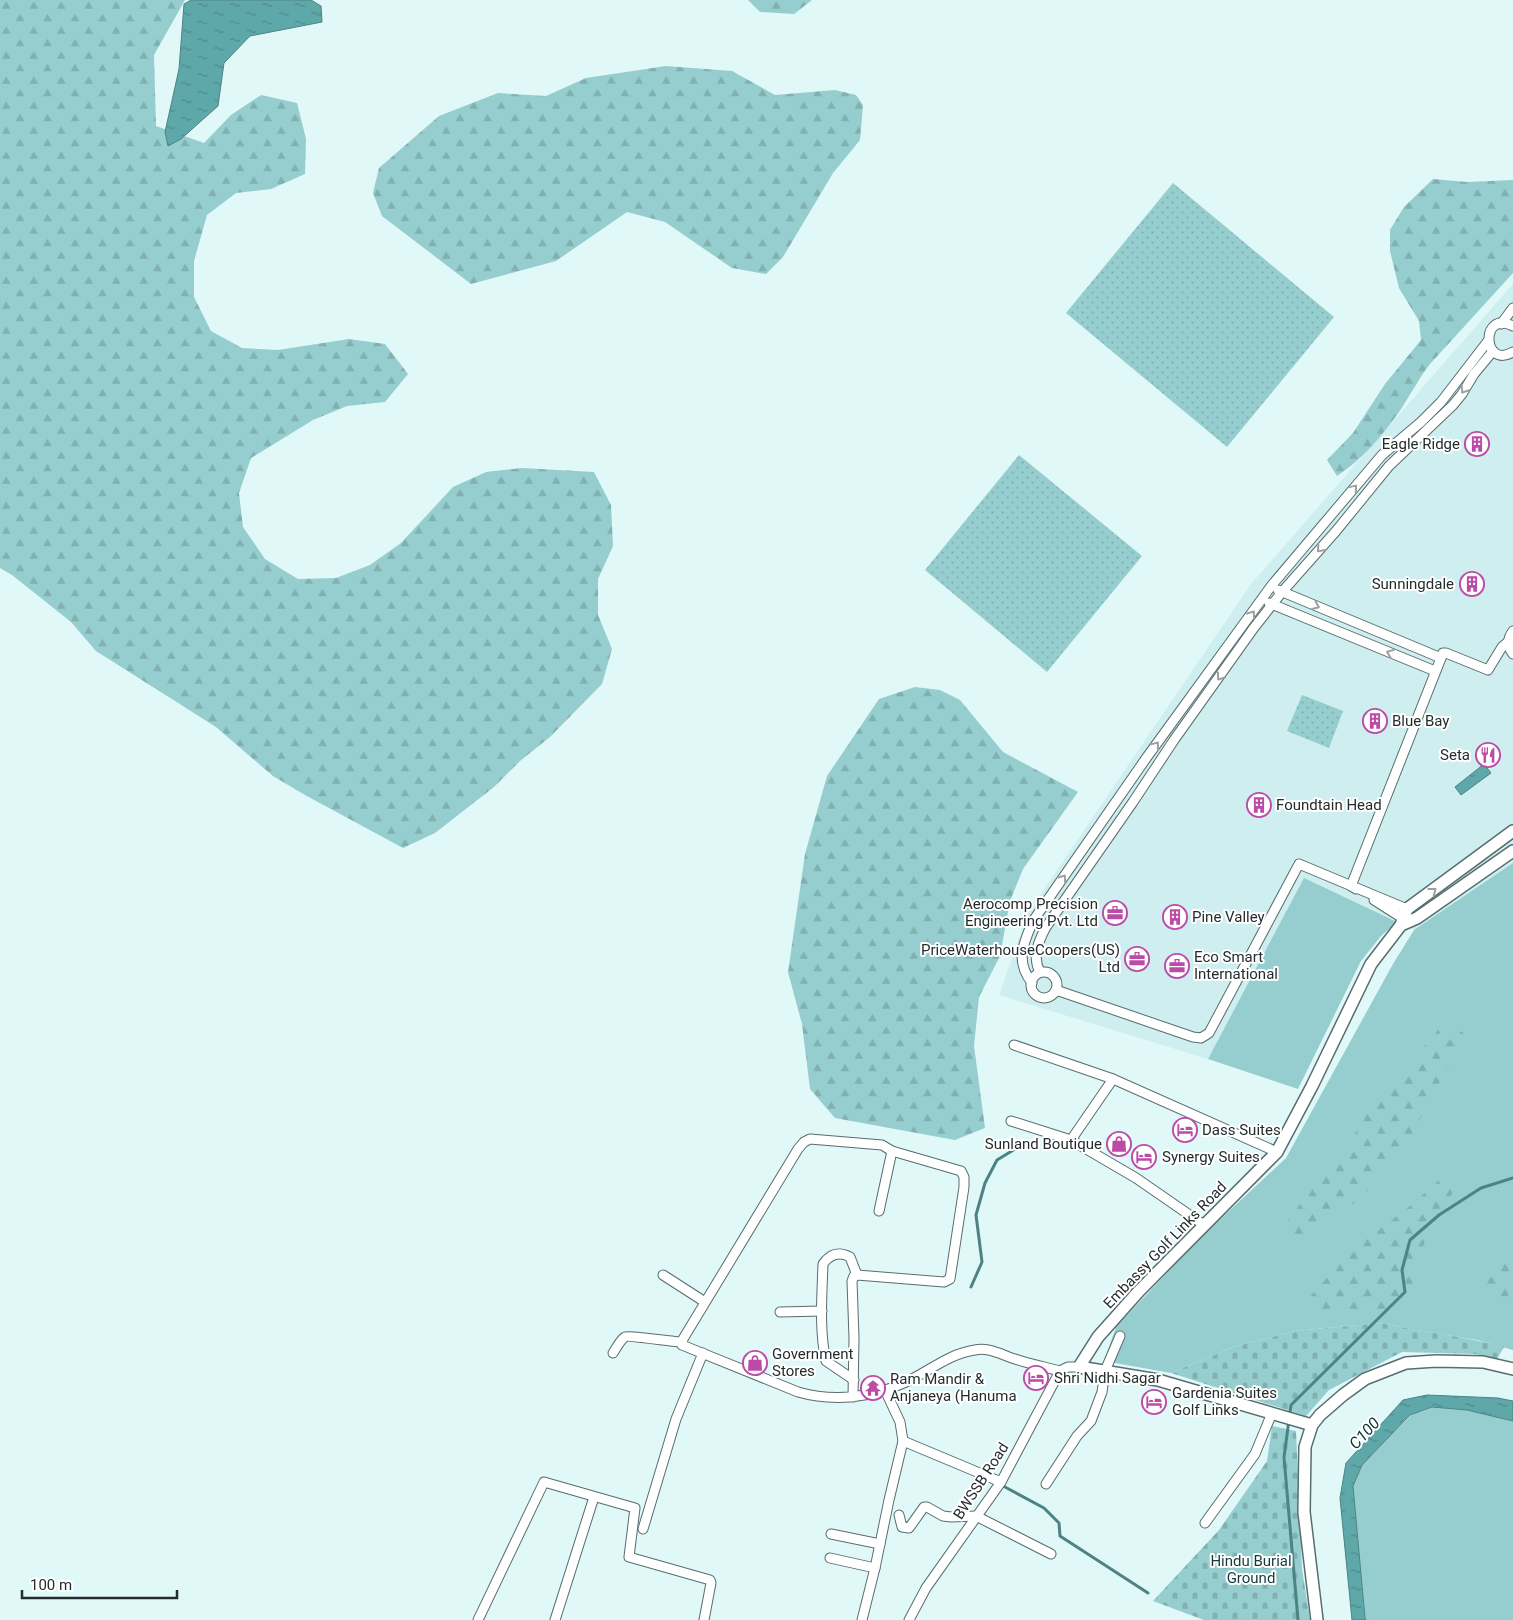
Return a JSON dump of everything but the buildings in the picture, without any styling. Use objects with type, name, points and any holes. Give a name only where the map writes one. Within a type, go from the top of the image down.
[{"type":"street","points":[[1032,983],[1022,966],[1021,954],[1032,921],[1148,757],[1272,585],[1382,455],[1442,402],[1488,341],[1491,330],[1500,324],[1513,308]]},
{"type":"street","points":[[1500,324],[1512,325]]},
{"type":"street","points":[[1488,341],[1493,351],[1510,356]]},
{"type":"street","points":[[1040,972],[1036,961],[1036,952],[1046,927],[1174,740],[1272,605],[1389,466],[1453,405],[1474,374],[1493,351]]},
{"type":"street","points":[[1272,585],[1282,592],[1441,658]]},
{"type":"street","points":[[1262,599],[1272,605],[1435,672]]},
{"type":"street","points":[[1513,631],[1508,642],[1513,654]]},
{"type":"street","points":[[1351,886],[1443,654],[1446,653],[1488,670],[1502,646],[1508,642]]},
{"type":"street","points":[[1404,918],[1513,831]]},
{"type":"street","name":"Embassy Golf Links Road","points":[[1079,1367],[1098,1337],[1117,1315],[1277,1152],[1312,1086],[1371,964],[1404,918],[1417,918],[1513,851]]},
{"type":"street","points":[[1056,990],[1193,1037],[1205,1037],[1209,1033],[1298,864],[1351,886],[1404,918],[1417,918]]},
{"type":"street","points":[[1040,972],[1048,973],[1055,978],[1056,990],[1050,996],[1043,997],[1036,994],[1032,983],[1034,976],[1040,972]]},
{"type":"street","points":[[1014,1045],[1113,1079],[1277,1152]]},
{"type":"street","points":[[1071,1140],[1113,1079]]},
{"type":"street","points":[[1011,1121],[1071,1140],[1136,1178],[1204,1225]]},
{"type":"street","points":[[682,1342],[804,1142],[810,1139],[822,1139],[882,1145],[892,1151],[961,1172],[964,1177],[950,1279],[944,1282],[854,1276],[852,1282],[854,1338],[853,1397]]},
{"type":"street","points":[[878,1211],[892,1151]]},
{"type":"street","points":[[854,1380],[826,1361],[822,1311],[824,1264],[827,1258],[835,1254],[844,1254],[850,1257],[857,1275]]},
{"type":"street","points":[[663,1275],[705,1302]]},
{"type":"street","points":[[780,1312],[822,1311]]},
{"type":"street","points":[[613,1353],[625,1337],[630,1335],[682,1342]]},
{"type":"street","points":[[1046,1484],[1077,1436],[1091,1421],[1102,1392],[1105,1371],[1120,1336]]},
{"type":"street","points":[[682,1342],[685,1347],[814,1397],[853,1397],[885,1390],[907,1382],[946,1358],[986,1349],[1015,1359],[1060,1370],[1068,1367],[1079,1367],[1158,1380],[1312,1425]]},
{"type":"street","points":[[643,1529],[676,1419],[703,1353]]},
{"type":"street","points":[[1317,1619],[1304,1512],[1305,1447],[1312,1425],[1320,1415],[1343,1395],[1365,1379],[1406,1363],[1436,1361],[1483,1362],[1513,1369]]},
{"type":"street","name":"BWSSB Road","points":[[909,1620],[926,1588],[1001,1482],[1060,1370]]},
{"type":"street","points":[[862,1620],[903,1441],[900,1422],[885,1390]]},
{"type":"street","points":[[1205,1523],[1255,1454],[1277,1415]]},
{"type":"street","points":[[903,1441],[1001,1482]]},
{"type":"street","points":[[478,1620],[543,1483],[636,1509],[629,1558],[710,1580],[704,1620]]},
{"type":"street","points":[[555,1620],[594,1497]]},
{"type":"street","points":[[900,1515],[902,1527],[906,1528],[909,1528],[924,1507],[928,1507],[943,1516],[951,1518],[976,1516],[1051,1554]]},
{"type":"street","points":[[831,1534],[880,1544]]},
{"type":"street","points":[[830,1558],[875,1568]]},
{"type":"shaded area","points":[[1513,284],[1513,863],[1414,930],[1304,879],[1208,1059],[999,995],[1028,913],[1251,584]]},
{"type":"green space","points":[[0,0],[185,0],[154,55],[156,126],[204,143],[231,115],[261,95],[297,103],[306,139],[305,174],[271,189],[236,193],[207,215],[194,261],[194,297],[211,331],[242,348],[278,350],[349,339],[385,344],[408,374],[385,402],[347,406],[313,420],[251,458],[239,493],[243,527],[265,559],[298,579],[336,578],[370,565],[401,543],[453,487],[486,472],[522,468],[594,472],[611,505],[613,546],[598,579],[598,615],[612,649],[602,684],[550,737],[520,761],[494,787],[435,833],[403,848],[273,776],[216,727],[96,651],[71,622],[12,575],[0,568]]},
{"type":"green space","points":[[748,0],[812,0],[794,14],[760,12]]},
{"type":"green space","points":[[666,66],[732,71],[775,95],[835,90],[856,95],[863,105],[860,140],[833,173],[783,257],[766,274],[732,268],[665,222],[627,212],[556,261],[471,284],[382,216],[373,193],[379,168],[439,116],[498,93],[546,96],[586,78]]},
{"type":"green space","points":[[1433,179],[1467,182],[1513,180],[1513,273],[1430,364],[1401,409],[1380,437],[1364,454],[1337,476],[1327,460],[1353,433],[1385,384],[1421,340],[1419,321],[1399,288],[1390,251],[1390,230],[1404,207]]},
{"type":"green space","points":[[1173,183],[1334,317],[1227,447],[1066,313]]},
{"type":"green space","points":[[1019,455],[1142,556],[1047,672],[925,570]]},
{"type":"green space","points":[[915,687],[940,690],[960,700],[1003,752],[1078,792],[1023,869],[1010,901],[1000,956],[979,997],[974,1046],[985,1128],[955,1140],[835,1118],[810,1089],[802,1024],[788,972],[805,854],[827,776],[879,699]]},
{"type":"green space","points":[[1302,695],[1343,711],[1329,748],[1287,731]]},
{"type":"green space","points":[[1513,863],[1513,1350],[1477,1340],[1381,1323],[1295,1331],[1233,1347],[1171,1373],[1104,1361],[1116,1327],[1198,1240],[1286,1158],[1393,964],[1414,930]]},
{"type":"green space","points":[[1304,878],[1397,922],[1381,936],[1361,961],[1298,1089],[1208,1059]]},
{"type":"green space","points":[[1455,1025],[1470,1040],[1455,1054],[1399,1158],[1357,1201],[1306,1238],[1292,1236],[1288,1219],[1342,1154],[1379,1095],[1439,1029]]},
{"type":"green space","points":[[1445,1175],[1455,1189],[1427,1236],[1418,1261],[1411,1291],[1391,1314],[1321,1314],[1301,1311],[1308,1299],[1332,1272],[1363,1242],[1410,1206]]},
{"type":"green space","points":[[1513,1247],[1513,1291],[1500,1303],[1486,1301],[1484,1276]]},
{"type":"green space","points":[[1381,1323],[1504,1347],[1497,1359],[1475,1354],[1402,1352],[1329,1390],[1306,1416],[1171,1373],[1233,1347],[1295,1331]]},
{"type":"green space","points":[[1433,1407],[1467,1410],[1513,1421],[1513,1620],[1366,1620],[1365,1618],[1353,1486],[1362,1465],[1411,1415]]},
{"type":"green space","name":"Hindu Burial Ground","points":[[1272,1426],[1296,1431],[1302,1569],[1310,1620],[1204,1620],[1153,1601],[1219,1530],[1267,1461]]},
{"type":"water","points":[[191,0],[311,0],[321,6],[322,22],[250,36],[224,63],[218,106],[181,139],[168,146],[165,132],[179,69],[184,4]]},
{"type":"water","points":[[1484,764],[1491,773],[1461,795],[1455,787]]},
{"type":"water","points":[[1427,1395],[1498,1398],[1513,1401],[1513,1421],[1467,1410],[1432,1407],[1410,1415],[1362,1465],[1353,1486],[1366,1620],[1352,1620],[1340,1498],[1346,1463],[1403,1400]]},
{"type":"waterway","points":[[971,1287],[982,1262],[976,1215],[985,1183],[997,1160],[1025,1143]]},
{"type":"waterway","points":[[1298,1620],[1284,1457],[1291,1405],[1405,1292],[1402,1270],[1410,1240],[1439,1215],[1481,1188],[1513,1178]]},
{"type":"waterway","points":[[1005,1487],[1044,1508],[1059,1523],[1060,1536],[1148,1593]]},
{"type":"place","name":"Eagle Ridge","points":[[1477,444]]},
{"type":"place","name":"Sunningdale","points":[[1472,584]]},
{"type":"place","name":"Blue Bay","points":[[1375,721]]},
{"type":"place","name":"Seta","points":[[1488,755]]},
{"type":"place","name":"Foundtain Head","points":[[1259,805]]},
{"type":"place","name":"Aerocomp Precision Engineering Pvt. Ltd","points":[[1115,913]]},
{"type":"place","name":"Pine Valley","points":[[1175,917]]},
{"type":"place","name":"PriceWaterhouseCoopers(US) Ltd","points":[[1137,959]]},
{"type":"place","name":"Eco Smart International","points":[[1177,966]]},
{"type":"place","name":"Dass Suites","points":[[1185,1130]]},
{"type":"place","name":"Sunland Boutique","points":[[1119,1144]]},
{"type":"place","name":"Synergy Suites","points":[[1144,1157]]},
{"type":"place","name":"Government Stores","points":[[755,1363]]},
{"type":"place","name":"Shri Nidhi Sagar","points":[[1036,1378]]},
{"type":"place","name":"Ram Mandir & Anjaneya (Hanuma","points":[[873,1388]]},
{"type":"place","name":"Gardenia Suites Golf Links","points":[[1154,1402]]},
{"type":"water label","name":"C100","points":[[1364,1433]]}]
